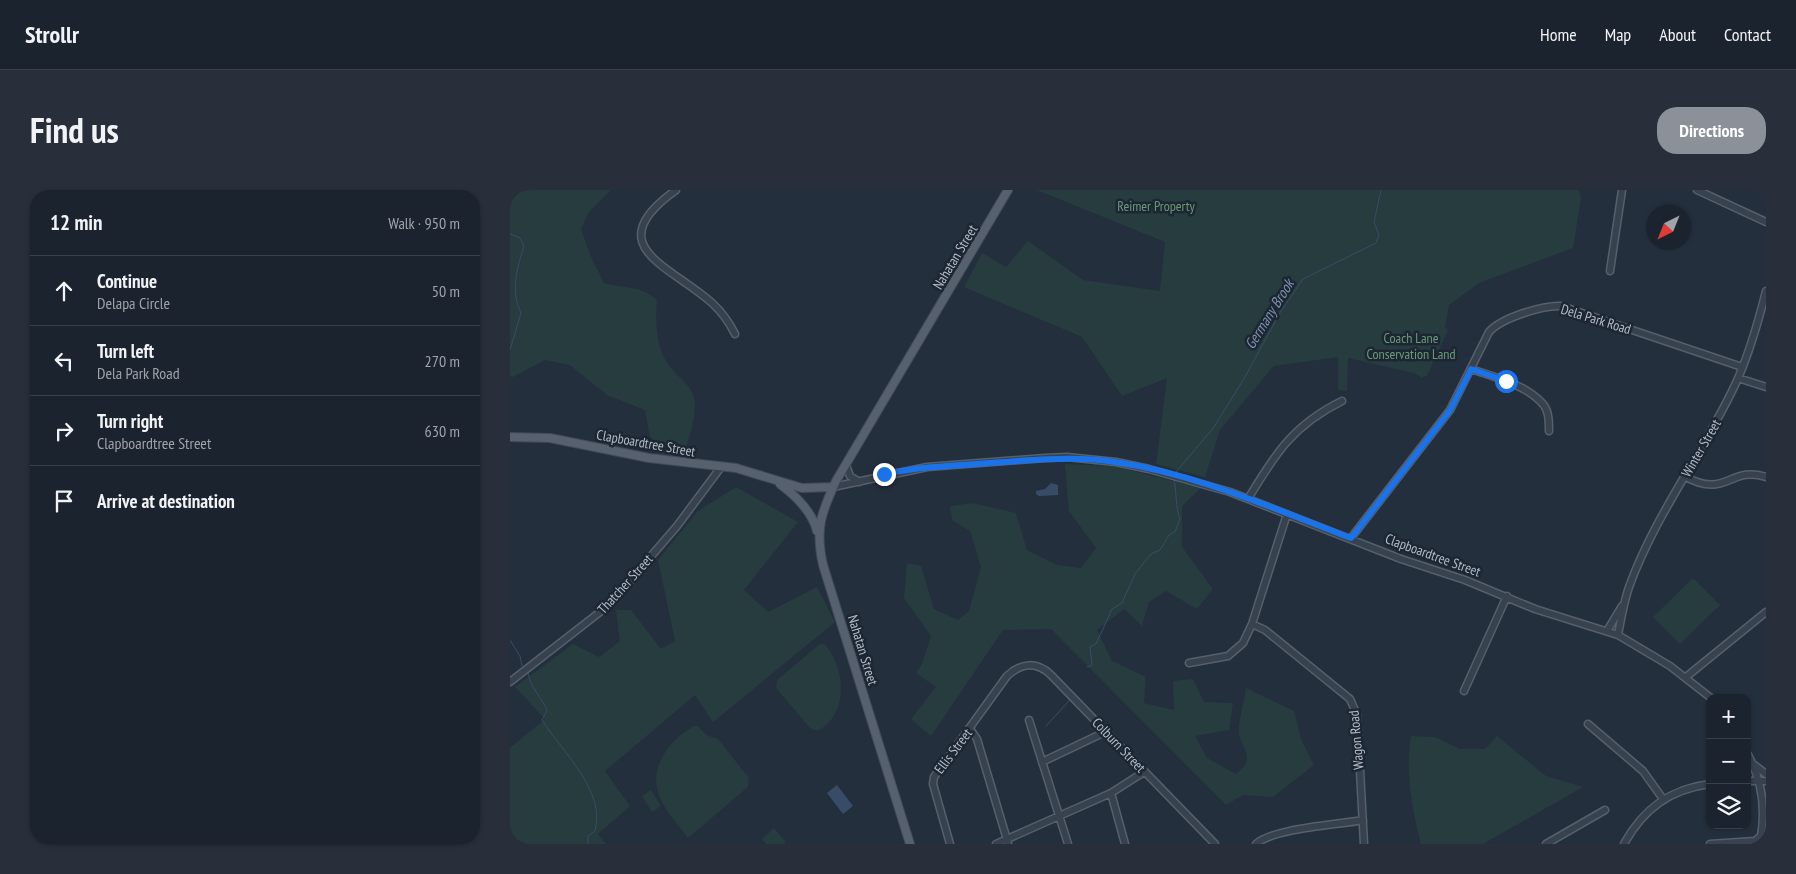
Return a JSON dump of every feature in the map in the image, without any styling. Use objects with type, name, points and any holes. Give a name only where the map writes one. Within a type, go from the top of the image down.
[{"type":"main road","name":"Nahatan Street","points":[[910,844],[825,571],[819,535],[823,507],[1008,190]]},
{"type":"main road","name":"Clapboardtree Street","points":[[510,437],[550,438],[649,458],[753,472],[776,481],[811,489],[833,487]]},
{"type":"main road","name":"Clapboardtree Street","points":[[776,481],[799,500],[813,519],[819,535]]},
{"type":"street","points":[[676,190],[646,216],[642,225],[644,245],[652,258],[712,302],[728,321],[735,334]]},
{"type":"street","points":[[1610,270],[1622,190]]},
{"type":"street","points":[[1697,190],[1766,222]]},
{"type":"street","name":"Winter Street","points":[[1618,634],[1632,579],[1656,528],[1738,378],[1766,291]]},
{"type":"street","name":"Dela Park Road","points":[[1351,538],[1450,410],[1490,332],[1500,322],[1553,306],[1561,306],[1742,368]]},
{"type":"street","points":[[1471,369],[1506,381],[1542,402],[1549,417],[1550,431]]},
{"type":"street","points":[[1738,378],[1766,387]]},
{"type":"street","points":[[1248,499],[1289,437],[1312,418],[1342,401]]},
{"type":"street","name":"Clapboardtree Street","points":[[833,487],[927,467],[1067,457],[1116,462],[1149,469],[1200,482],[1351,538],[1401,559],[1448,573],[1556,616],[1618,634],[1640,646],[1686,677],[1706,694]]},
{"type":"street","points":[[846,465],[850,476],[859,482]]},
{"type":"street","name":"Thatcher Street","points":[[510,682],[609,605],[677,526],[721,467]]},
{"type":"street","points":[[1684,476],[1702,485],[1710,486],[1748,473],[1766,477]]},
{"type":"street","points":[[1189,664],[1204,662],[1234,653],[1243,643],[1252,624],[1287,514]]},
{"type":"street","points":[[1464,691],[1506,596]]},
{"type":"street","name":"Winter Street","points":[[1607,631],[1625,601]]},
{"type":"street","points":[[1686,677],[1766,612]]},
{"type":"street","name":"Wagon Road","points":[[1252,624],[1265,630],[1350,699],[1357,716],[1364,844]]},
{"type":"street","name":"Colburn Street","points":[[1014,669],[1031,664],[1045,669],[1216,844]]},
{"type":"street","name":"Ellis Street","points":[[950,844],[933,784],[934,777],[1014,669]]},
{"type":"street","points":[[1029,720],[1068,844]]},
{"type":"street","points":[[1588,724],[1645,773],[1663,799]]},
{"type":"street","points":[[970,729],[977,739],[1008,842]]},
{"type":"street","points":[[1042,762],[1105,732]]},
{"type":"street","points":[[1710,844],[1760,839],[1763,781],[1751,761]]},
{"type":"street","points":[[1753,764],[1766,774]]},
{"type":"street","points":[[996,844],[1008,842],[1059,816],[1111,793],[1144,772]]},
{"type":"street","points":[[1624,844],[1641,818],[1663,799],[1683,790],[1706,785]]},
{"type":"street","points":[[1111,793],[1125,844]]},
{"type":"street","points":[[1546,844],[1605,810]]},
{"type":"street","points":[[1256,844],[1269,837],[1292,831],[1363,820]]},
{"type":"green space","points":[[510,190],[611,190],[589,212],[581,229],[591,257],[604,283],[639,290],[657,300],[656,317],[659,344],[665,360],[687,385],[694,397],[694,420],[683,457],[657,454],[649,433],[645,410],[607,395],[570,365],[545,360],[513,377],[510,376]]},
{"type":"green space","points":[[1037,190],[1579,190],[1581,198],[1573,248],[1479,283],[1449,305],[1445,327],[1448,330],[1427,376],[1422,378],[1414,373],[1348,358],[1347,391],[1338,390],[1338,357],[1274,366],[1220,430],[1205,477],[1156,464],[1167,378],[1122,396],[1082,337],[964,287],[982,253],[1006,267],[1028,241],[1083,280],[1160,291],[1165,242]]},
{"type":"green space","points":[[1065,464],[1113,466],[1201,488],[1182,506],[1182,547],[1213,589],[1197,609],[1166,591],[1149,602],[1142,626],[1124,609],[1097,630],[1112,661],[1146,677],[1144,703],[1174,710],[1173,681],[1193,679],[1204,702],[1233,703],[1229,730],[1195,736],[1207,758],[1236,774],[1243,768],[1247,757],[1239,735],[1240,718],[1246,688],[1294,711],[1301,739],[1314,765],[1273,797],[1243,795],[1226,805],[1051,629],[1003,630],[931,736],[911,719],[936,687],[916,673],[922,664],[931,636],[904,598],[907,563],[921,566],[934,609],[958,620],[969,611],[981,567],[970,531],[952,520],[950,506],[973,503],[1016,513],[1027,550],[1057,565],[1081,568],[1096,548],[1069,511]]},
{"type":"green space","points":[[736,487],[798,522],[744,590],[768,612],[817,587],[835,622],[713,722],[695,695],[605,771],[630,806],[598,834],[606,844],[510,844],[510,748],[545,719],[515,687],[573,644],[599,657],[620,641],[616,610],[631,610],[661,649],[675,641],[658,560],[698,511]]},
{"type":"green space","points":[[1693,578],[1720,605],[1680,644],[1653,617]]},
{"type":"green space","points":[[820,644],[825,644],[832,654],[837,665],[841,690],[840,702],[835,713],[828,723],[818,731],[810,728],[776,688],[777,680]]},
{"type":"green space","points":[[694,726],[698,726],[706,735],[718,739],[749,778],[748,787],[688,838],[663,804],[656,782],[657,772],[664,753],[670,745]]},
{"type":"green space","points":[[1411,736],[1435,737],[1460,749],[1485,749],[1497,736],[1546,776],[1583,787],[1483,844],[1421,844],[1410,790],[1409,749]]},
{"type":"green space","points":[[651,790],[661,806],[652,812],[642,796]]},
{"type":"green space","points":[[774,828],[786,842],[783,844],[766,844],[762,839]]},
{"type":"water","points":[[1051,483],[1058,485],[1058,495],[1039,496],[1036,494],[1036,491],[1045,489]]},
{"type":"water","points":[[837,785],[853,806],[843,814],[827,793]]},
{"type":"waterway","name":"Germany Brook","points":[[1176,472],[1214,427],[1245,377],[1281,311],[1303,279],[1376,243],[1379,235],[1374,222],[1381,190]]},
{"type":"waterway","points":[[510,234],[520,238],[524,246],[517,271],[515,288],[521,313],[510,350]]},
{"type":"waterway","name":"Germany Brook","points":[[1087,667],[1092,665],[1090,647],[1096,644],[1112,609],[1122,603],[1135,574],[1151,554],[1160,550],[1169,535],[1175,532],[1180,519],[1174,479]]},
{"type":"waterway","points":[[510,640],[520,656],[522,666]]},
{"type":"waterway","points":[[528,673],[531,683],[547,710],[542,720],[580,772],[594,801],[597,816],[595,831],[588,836],[588,844]]},
{"type":"waterway","name":"Germany Brook","points":[[1046,726],[1069,701]]},
{"type":"route","points":[[884,474],[927,467],[1016,462],[1045,458],[1067,457],[1116,462],[1177,476],[1228,491],[1351,538],[1450,410],[1471,369],[1506,381]]},
{"type":"park label","name":"Reimer Property","points":[[1156,206]]},
{"type":"park label","name":"Coach Lane Conservation Land","points":[[1411,346]]}]
